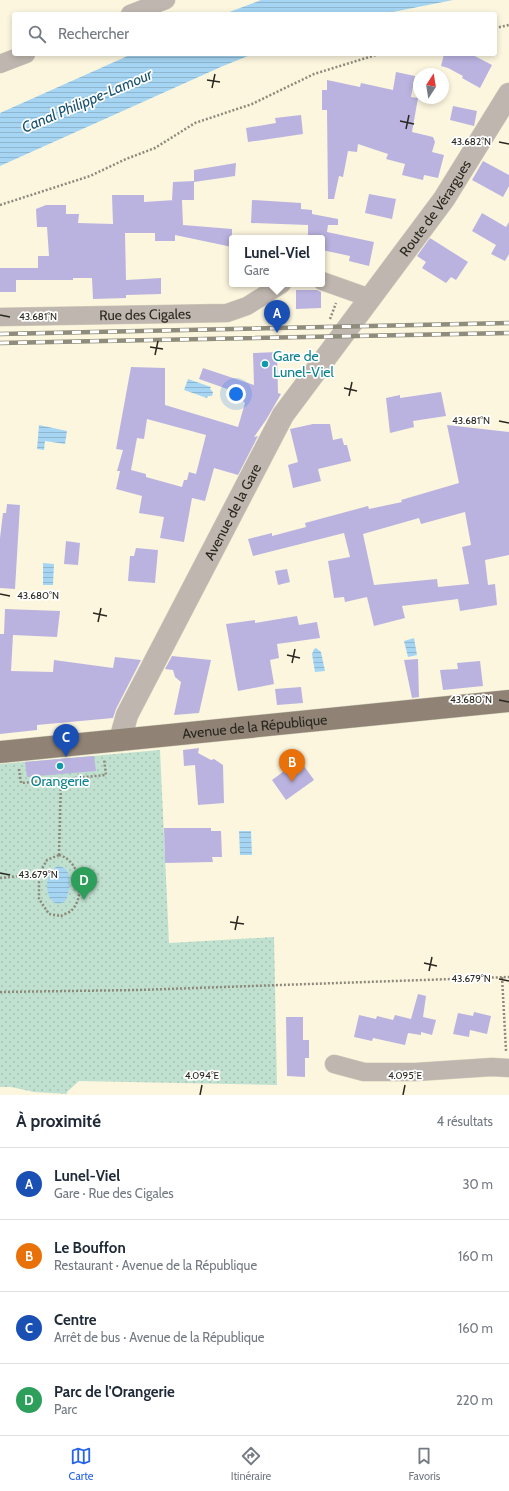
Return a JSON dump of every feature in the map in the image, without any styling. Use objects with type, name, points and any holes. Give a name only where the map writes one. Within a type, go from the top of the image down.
[{"type":"main road","name":"Avenue de la République","points":[[0,752],[509,702]]},
{"type":"street","points":[[135,12],[166,0]]},
{"type":"street","points":[[0,64],[21,56]]},
{"type":"street","name":"Route de Vérargues","points":[[370,298],[444,199],[509,95]]},
{"type":"street","points":[[325,282],[370,298]]},
{"type":"street","name":"Rue des Cigales","points":[[0,317],[227,313],[246,306],[277,287]]},
{"type":"street","name":"Avenue de la Gare","points":[[120,740],[127,715],[283,415],[370,298]]},
{"type":"street","points":[[334,1064],[364,1072],[416,1072],[508,1067]]},
{"type":"path","points":[[497,28],[509,25]]},
{"type":"path","points":[[0,205],[90,176],[126,159],[155,148],[195,123],[252,104],[314,74],[372,56]]},
{"type":"path","points":[[13,770],[19,769],[20,783],[106,775],[104,755]]},
{"type":"path","points":[[60,855],[61,779]]},
{"type":"path","points":[[60,855],[65,856],[72,862],[79,877],[79,898],[72,910],[61,916],[49,914],[39,899],[39,874],[47,860],[60,855]]},
{"type":"path","points":[[0,878],[39,874]]},
{"type":"path","points":[[502,977],[508,1067]]},
{"type":"path","points":[[0,992],[138,990],[509,977]]},
{"type":"green space","points":[[160,750],[169,943],[274,937],[277,1085],[79,1081],[67,1092],[67,1094],[34,1092],[11,1087],[0,1087],[0,764]]},
{"type":"water","points":[[261,0],[453,0],[393,12],[229,12]]},
{"type":"water","name":"Canal Philippe-Lamour","points":[[128,56],[248,56],[0,166],[0,113]]},
{"type":"water","points":[[188,379],[211,387],[210,389],[213,392],[212,396],[208,396],[207,398],[184,390]]},
{"type":"water","points":[[39,425],[67,431],[65,444],[45,441],[44,450],[37,449]]},
{"type":"water","points":[[43,563],[54,564],[53,585],[43,585]]},
{"type":"water","points":[[414,638],[417,655],[408,657],[404,641]]},
{"type":"water","points":[[316,648],[321,652],[325,671],[315,672],[312,654]]},
{"type":"water","points":[[239,831],[251,831],[252,855],[240,855]]},
{"type":"water","points":[[58,866],[67,871],[70,881],[65,902],[58,904],[50,897],[47,886],[50,874],[53,869]]},
{"type":"building","points":[[444,56],[475,56],[492,65],[480,88],[448,68],[441,66]]},
{"type":"building","points":[[396,72],[413,76],[411,97],[413,97],[413,104],[417,104],[412,132],[433,137],[435,142],[432,152],[444,155],[438,178],[424,175],[423,180],[402,175],[405,164],[386,159],[388,154],[358,144],[357,152],[348,151],[343,177],[339,176],[334,199],[328,199],[327,110],[322,110],[322,90],[327,90],[327,80],[360,87],[361,83],[393,90]]},
{"type":"building","points":[[453,106],[477,111],[474,126],[450,120]]},
{"type":"building","points":[[301,115],[303,134],[248,142],[246,128],[276,123],[275,118]]},
{"type":"building","points":[[483,161],[509,175],[509,186],[503,197],[472,180]]},
{"type":"building","points":[[236,163],[235,176],[194,182],[194,200],[182,200],[183,225],[232,229],[232,235],[229,235],[229,246],[175,235],[175,241],[155,241],[155,233],[125,233],[126,280],[161,278],[161,294],[126,295],[126,298],[93,299],[92,278],[73,278],[73,280],[16,280],[16,292],[0,292],[0,268],[38,268],[38,256],[49,256],[47,227],[37,227],[36,209],[46,205],[66,205],[66,214],[79,214],[78,223],[113,224],[112,195],[144,195],[144,202],[175,200],[172,200],[173,182],[194,181],[194,170]]},
{"type":"building","points":[[369,194],[396,199],[392,219],[365,213]]},
{"type":"building","points":[[252,200],[301,203],[301,209],[312,210],[312,214],[338,219],[338,225],[328,225],[327,232],[374,242],[369,266],[349,261],[350,256],[325,251],[325,235],[308,235],[308,225],[251,223]]},
{"type":"building","points":[[482,213],[506,227],[509,222],[509,254],[505,261],[491,254],[496,245],[472,231]]},
{"type":"building","points":[[430,238],[468,262],[456,280],[451,277],[446,283],[422,268],[426,262],[417,256]]},
{"type":"building","points":[[296,290],[317,290],[321,292],[321,308],[296,309]]},
{"type":"building","points":[[277,352],[278,393],[281,394],[254,437],[258,436],[238,475],[214,468],[205,501],[192,498],[184,542],[160,538],[164,517],[139,513],[142,496],[116,489],[120,471],[117,471],[123,450],[116,449],[131,367],[165,368],[165,405],[238,427],[245,403],[233,391],[199,379],[203,368],[254,385],[253,353]],"holes":[[[147,419],[206,435],[196,474],[189,472],[187,480],[184,480],[182,487],[146,477],[146,474],[131,470],[137,438],[144,439]]]},
{"type":"building","points":[[441,392],[446,416],[413,421],[414,427],[390,433],[386,398],[400,395],[400,398]]},
{"type":"building","points":[[313,424],[330,424],[333,440],[342,438],[344,445],[347,445],[351,461],[318,469],[321,481],[293,488],[288,465],[298,462],[290,429]]},
{"type":"building","points":[[447,425],[509,432],[509,555],[485,560],[488,585],[495,584],[497,605],[460,611],[458,599],[402,606],[405,618],[374,626],[367,597],[345,602],[344,597],[334,598],[328,561],[350,557],[344,533],[253,556],[248,539],[272,533],[272,536],[306,527],[305,523],[368,506],[369,509],[402,502],[401,500],[459,483]],"holes":[[[465,512],[471,545],[462,547],[469,584],[438,587],[437,579],[374,585],[363,534],[419,518],[421,524]]]},
{"type":"building","points":[[7,504],[20,505],[15,589],[0,588],[0,538],[3,513],[6,513]]},
{"type":"building","points":[[66,541],[80,543],[78,565],[64,564]]},
{"type":"building","points":[[136,548],[158,550],[155,583],[128,581],[130,556],[134,556]]},
{"type":"building","points":[[287,569],[290,582],[278,585],[275,571]]},
{"type":"building","points":[[5,609],[60,611],[57,637],[13,635],[11,671],[53,672],[54,660],[113,668],[115,657],[141,660],[116,709],[113,718],[37,725],[37,730],[0,734],[0,634],[4,634]]},
{"type":"building","points":[[297,616],[299,625],[317,622],[320,638],[277,644],[279,658],[270,660],[274,684],[238,691],[226,624],[255,620],[255,623]]},
{"type":"building","points":[[172,656],[211,660],[199,713],[174,715],[181,682],[175,677],[173,670],[165,669]]},
{"type":"building","points":[[418,659],[419,697],[412,698],[404,660]]},
{"type":"building","points":[[480,661],[483,686],[443,690],[440,670],[458,669],[457,663]]},
{"type":"building","points":[[301,687],[303,703],[277,705],[275,689]]},
{"type":"building","points":[[199,748],[198,753],[211,760],[214,759],[223,765],[224,803],[198,805],[195,765],[184,766],[183,750]]},
{"type":"building","name":"Orangerie","points":[[94,756],[96,771],[27,777],[25,762]]},
{"type":"building","points":[[295,763],[299,769],[304,766],[314,780],[286,800],[272,780]]},
{"type":"building","points":[[164,828],[211,828],[211,831],[221,831],[222,857],[212,857],[213,862],[165,863]]},
{"type":"building","points":[[418,994],[426,996],[423,1017],[436,1020],[432,1035],[421,1032],[421,1035],[408,1033],[405,1045],[373,1038],[372,1041],[354,1037],[359,1015],[376,1019],[377,1016],[393,1020],[395,1015],[411,1019]]},
{"type":"building","points":[[474,1012],[491,1016],[487,1034],[470,1030],[469,1037],[453,1034],[458,1013],[473,1016]]},
{"type":"building","points":[[286,1017],[303,1017],[303,1040],[309,1040],[309,1058],[305,1058],[305,1077],[287,1076]]},
{"type":"railway","points":[[0,334],[509,323]]},
{"type":"railway","points":[[0,343],[509,333]]},
{"type":"place","name":"Lunel-Viel","points":[[277,333]]},
{"type":"place","name":"Gare de Lunel-Viel","points":[[265,364]]},
{"type":"place","name":"Centre","points":[[66,757]]},
{"type":"place","name":"Orangerie","points":[[60,766]]},
{"type":"place","name":"Le Bouffon","points":[[292,782]]},
{"type":"place","name":"Parc de l'Orangerie","points":[[84,900]]}]
